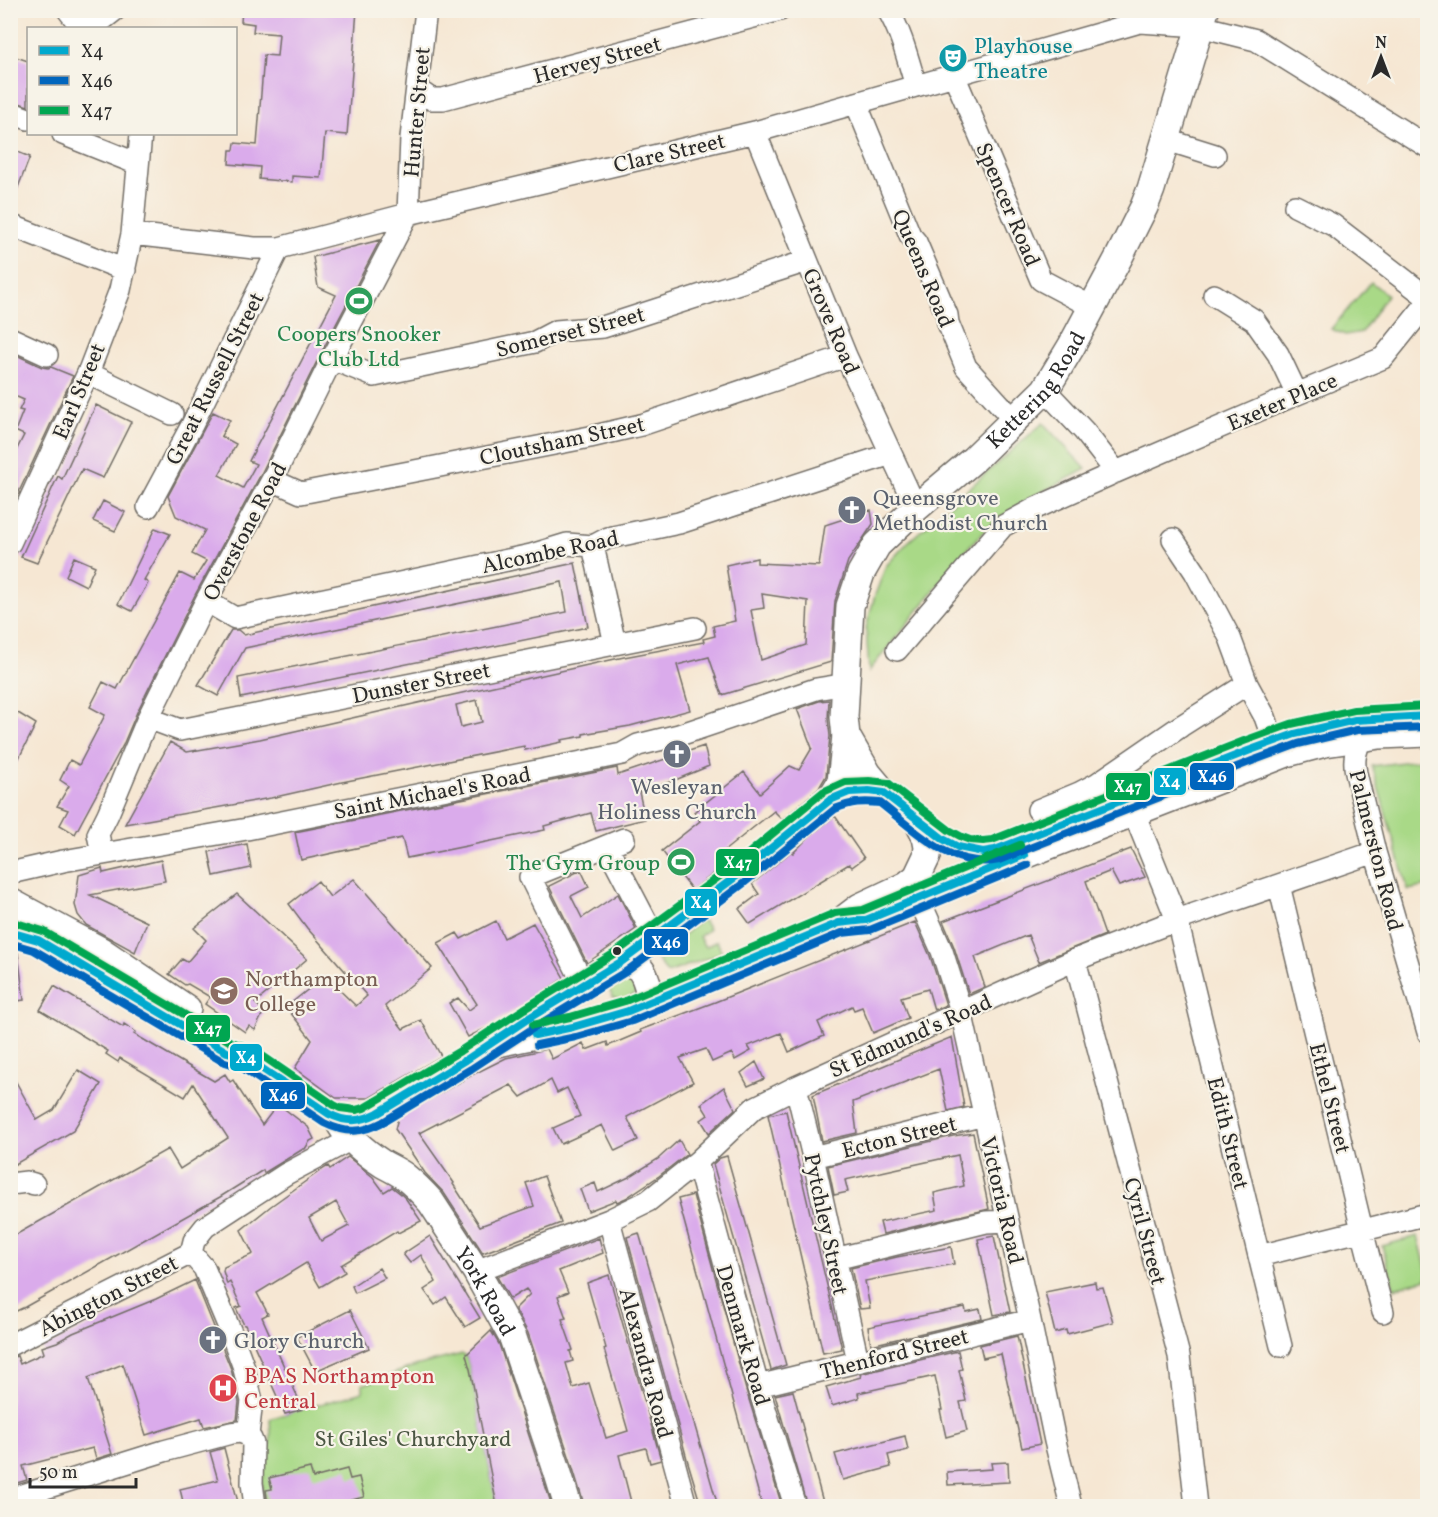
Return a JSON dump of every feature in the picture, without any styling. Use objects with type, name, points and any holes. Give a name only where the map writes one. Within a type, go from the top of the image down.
[{"type":"main road","name":"Kettering Road","points":[[830,800],[841,782],[846,736],[844,717],[850,606],[861,573],[877,545],[916,508],[974,459],[1045,390],[1071,347],[1144,207],[1167,140],[1203,18]]},
{"type":"main road","points":[[839,923],[866,920],[919,899],[1037,850],[1131,805],[1277,748],[1306,731],[1355,720],[1428,716]]},
{"type":"main road","points":[[1277,748],[1380,735],[1428,733]]},
{"type":"main road","points":[[846,736],[868,774],[884,794],[943,839],[968,850],[983,852],[995,849],[1039,821],[1131,805]]},
{"type":"main road","points":[[11,920],[38,940],[227,1052],[245,1057],[329,1114],[343,1129],[357,1120],[378,1113],[621,962],[655,939],[738,875],[830,800],[854,791],[884,794]]},
{"type":"main road","points":[[489,1045],[573,1028],[640,1006],[839,923],[860,908],[907,885],[917,877],[927,856],[928,847],[926,837],[915,816]]},
{"type":"main road","points":[[11,920],[101,951],[235,1042],[245,1057]]},
{"type":"main road","points":[[621,962],[639,968],[649,988],[640,1006]]},
{"type":"main road","points":[[591,980],[600,987],[609,1003],[640,1006]]},
{"type":"main road","points":[[378,1113],[382,1142],[403,1175]]},
{"type":"main road","name":"York Road","points":[[343,1129],[341,1125],[353,1139],[380,1162],[403,1175],[423,1193],[476,1271],[513,1338],[568,1506]]},
{"type":"street","points":[[68,10],[81,27]]},
{"type":"street","points":[[93,27],[115,10]]},
{"type":"street","name":"Hunter Street","points":[[408,214],[411,138],[426,10]]},
{"type":"street","name":"Hervey Street","points":[[417,88],[431,99],[443,99],[780,10]]},
{"type":"street","points":[[888,10],[904,45],[915,86]]},
{"type":"street","points":[[1140,22],[1172,10]]},
{"type":"street","name":"Clare Street","points":[[132,234],[254,248],[279,248],[408,214],[754,132],[1140,22],[1203,18],[1256,40],[1428,147]]},
{"type":"street","name":"Spencer Road","points":[[954,75],[1041,280],[1092,307]]},
{"type":"street","name":"Queens Road","points":[[856,103],[909,236],[916,242],[947,315],[948,324],[966,367],[1014,420]]},
{"type":"street","points":[[10,112],[27,119]]},
{"type":"street","name":"Grove Road","points":[[754,132],[846,356],[916,508]]},
{"type":"street","points":[[66,135],[138,164]]},
{"type":"street","name":"Earl Street","points":[[10,543],[88,373],[120,290],[132,234],[141,135]]},
{"type":"street","points":[[1167,140],[1215,155]]},
{"type":"street","points":[[1294,206],[1333,225],[1428,300]]},
{"type":"street","name":"Overstone Road","points":[[102,854],[98,834],[148,718],[206,601],[272,480],[408,214]]},
{"type":"street","points":[[10,225],[125,270]]},
{"type":"street","name":"Great Russell Street","points":[[148,507],[192,425],[279,248]]},
{"type":"street","name":"Somerset Street","points":[[332,359],[374,376],[535,342],[556,331],[603,327],[807,261]]},
{"type":"street","points":[[1214,295],[1254,320],[1278,354],[1297,394]]},
{"type":"street","name":"Exeter Place","points":[[897,650],[1003,526],[1036,508],[1116,472],[1383,358],[1428,300]]},
{"type":"street","points":[[10,338],[47,355]]},
{"type":"street","name":"Cloutsham Street","points":[[272,480],[301,493],[590,437],[641,425],[846,356]]},
{"type":"street","points":[[88,373],[172,414]]},
{"type":"street","points":[[1045,390],[1084,431],[1116,472]]},
{"type":"street","name":"Alcombe Road","points":[[206,601],[235,618],[531,555],[567,544],[593,546],[608,538],[679,523],[891,454]]},
{"type":"street","points":[[1173,539],[1195,572],[1230,638],[1247,684],[1265,717],[1277,748]]},
{"type":"street","points":[[593,546],[615,644]]},
{"type":"street","name":"Dunster Street","points":[[148,718],[180,730],[695,628]]},
{"type":"street","name":"Saint Michael's Road","points":[[15,876],[102,854],[247,829],[622,754],[638,745],[679,735],[816,689],[847,684]]},
{"type":"street","points":[[1039,821],[1247,684]]},
{"type":"street","name":"Palmerston Road","points":[[1361,738],[1354,761],[1375,852],[1428,1032]]},
{"type":"street","name":"Edith Street","points":[[1131,805],[1177,920],[1281,1346]]},
{"type":"street","points":[[591,980],[530,877],[615,842],[655,939]]},
{"type":"street","name":"St Edmund's Road","points":[[476,1271],[609,1220],[648,1201],[697,1162],[754,1108],[796,1087],[1075,960],[1177,920],[1375,852]]},
{"type":"street","name":"Ethel Street","points":[[1279,885],[1383,1312]]},
{"type":"street","name":"Victoria Road","points":[[919,899],[942,951],[961,1011],[1071,1506]]},
{"type":"street","name":"Cyril Street","points":[[1075,960],[1179,1356],[1196,1506]]},
{"type":"street","name":"Pytchley Street","points":[[796,1087],[858,1361]]},
{"type":"street","name":"Ecton Street","points":[[813,1157],[984,1116]]},
{"type":"street","name":"Abington Street","points":[[10,1345],[191,1253],[194,1241],[205,1227],[286,1174],[343,1129]]},
{"type":"street","name":"Denmark Road","points":[[697,1162],[758,1386],[795,1506]]},
{"type":"street","points":[[10,1184],[27,1182],[34,1184]]},
{"type":"street","points":[[1259,1256],[1428,1214]]},
{"type":"street","name":"Alexandra Road","points":[[609,1220],[686,1506]]},
{"type":"street","points":[[835,1259],[986,1222],[1008,1221]]},
{"type":"street","points":[[191,1253],[204,1268],[243,1365],[252,1401],[248,1435]]},
{"type":"street","name":"Thenford Street","points":[[758,1386],[1030,1320]]},
{"type":"street","points":[[10,1498],[155,1453],[240,1432],[248,1435],[253,1444],[252,1483],[255,1506]]},
{"type":"green space","points":[[1371,282],[1387,295],[1362,332],[1345,335],[1331,329]]},
{"type":"green space","points":[[1043,423],[1086,469],[1029,499],[995,521],[972,543],[869,671],[866,628],[886,566],[908,542]]},
{"type":"green space","points":[[1427,759],[1427,886],[1408,890],[1372,766]]},
{"type":"green space","points":[[702,919],[709,929],[699,937],[705,947],[717,941],[722,953],[667,973],[656,958]]},
{"type":"green space","points":[[633,972],[638,993],[622,1001],[613,997],[608,988],[611,979]]},
{"type":"green space","points":[[1418,1236],[1427,1279],[1394,1288],[1382,1246]]},
{"type":"green space","name":"St Giles' Churchyard","points":[[462,1354],[467,1358],[470,1369],[497,1506],[265,1506],[262,1476],[271,1437],[270,1419],[362,1392],[362,1385],[415,1366]]},
{"type":"building","points":[[242,10],[357,10],[347,135],[325,133],[321,178],[292,176],[292,182],[259,179],[260,167],[229,164],[230,150],[234,150],[235,143],[257,145],[264,55],[277,56],[279,34],[253,32],[254,24],[241,22]]},
{"type":"building","points":[[10,55],[27,61],[27,106],[10,100]]},
{"type":"building","points":[[10,149],[30,157],[11,205],[10,205]]},
{"type":"building","points":[[380,240],[261,474],[195,595],[123,745],[75,834],[60,825],[68,810],[57,806],[69,786],[60,780],[70,760],[79,765],[105,715],[90,707],[103,682],[117,689],[180,573],[194,580],[206,561],[192,554],[205,530],[176,516],[168,496],[213,412],[230,420],[221,436],[236,444],[219,475],[243,488],[256,464],[249,461],[336,295],[318,287],[313,257]]},
{"type":"building","points":[[10,352],[42,367],[51,367],[73,376],[10,511],[10,463],[24,435],[15,431],[23,411],[19,410],[24,400],[10,394]]},
{"type":"building","points":[[96,405],[131,422],[103,478],[82,469],[37,563],[21,557],[58,476],[62,479]]},
{"type":"building","points":[[103,501],[125,512],[115,531],[93,521]]},
{"type":"building","points":[[871,510],[873,524],[848,561],[835,601],[831,662],[722,695],[709,657],[677,665],[690,710],[630,726],[583,734],[583,736],[561,740],[562,742],[525,750],[524,746],[271,798],[125,824],[170,742],[187,752],[260,739],[624,657],[704,642],[703,639],[715,636],[713,626],[735,621],[726,565],[757,558],[757,563],[819,566],[825,525]],"holes":[[[762,594],[808,601],[806,645],[761,660],[751,610],[764,608]],[[477,700],[482,722],[461,727],[456,705]]]},
{"type":"building","points":[[155,528],[170,534],[144,580],[148,583],[132,611],[118,604]]},
{"type":"building","points":[[74,557],[95,566],[86,586],[66,576]]},
{"type":"building","points":[[575,563],[588,627],[241,698],[238,678],[567,612],[562,582],[245,648],[218,696],[198,685],[231,630],[238,630],[244,635]]},
{"type":"building","points":[[829,700],[830,736],[826,776],[819,788],[782,819],[774,811],[724,851],[731,860],[692,890],[662,851],[700,821],[694,812],[744,772],[760,793],[790,766],[799,770],[812,748],[797,709]]},
{"type":"building","points":[[10,708],[36,724],[10,776]]},
{"type":"building","points":[[704,746],[709,766],[639,792],[645,819],[596,831],[591,813],[544,826],[545,830],[407,858],[402,838],[301,860],[295,832],[617,768],[618,775]]},
{"type":"building","points":[[835,816],[864,858],[852,867],[849,864],[750,924],[739,909],[759,894],[752,884],[791,852],[793,853]]},
{"type":"building","points":[[247,844],[251,868],[214,876],[209,852]]},
{"type":"building","points":[[1131,849],[1145,877],[1119,886],[1111,871],[1086,881],[1105,935],[1039,962],[1028,935],[975,957],[985,987],[969,994],[943,921]]},
{"type":"building","points":[[161,860],[165,881],[90,895],[147,922],[135,952],[86,925],[78,915],[75,905],[79,875],[102,868],[103,873]]},
{"type":"building","points":[[581,870],[589,887],[571,896],[582,918],[618,894],[636,929],[587,963],[549,886]]},
{"type":"building","points":[[354,879],[432,968],[385,1006],[403,1029],[421,1020],[441,1056],[369,1098],[336,1098],[295,1068],[312,1040],[286,1007],[325,976],[356,1006],[367,996],[289,904],[318,881],[330,897]]},
{"type":"building","points":[[237,894],[307,959],[255,1003],[264,1011],[255,1030],[249,1026],[245,1032],[205,1004],[210,997],[169,974],[182,959],[187,962],[206,940],[194,928]]},
{"type":"building","points":[[496,921],[504,938],[533,923],[564,978],[488,1027],[468,1037],[449,1003],[458,998],[469,1010],[477,1004],[438,943],[457,933],[461,939]]},
{"type":"building","points":[[915,922],[930,956],[946,1005],[934,1010],[928,989],[901,997],[908,1018],[873,1033],[862,1007],[854,1010],[852,1006],[818,1022],[824,1036],[789,1052],[781,1033],[748,1046],[751,1051],[735,1060],[732,1053],[712,1062],[706,1049],[680,1058],[693,1082],[627,1117],[638,1140],[615,1151],[602,1125],[561,1144],[553,1128],[580,1116],[567,1088],[557,1093],[551,1080],[521,1097],[511,1085],[419,1133],[454,1183],[480,1226],[534,1206],[526,1183],[544,1176],[561,1223],[483,1253],[444,1193],[425,1173],[395,1129],[398,1118],[506,1058],[547,1049],[552,1059],[583,1043],[586,1050],[607,1042],[608,1046],[641,1032],[640,1030]]},
{"type":"building","points":[[10,953],[18,953],[24,1000],[10,1002]]},
{"type":"building","points":[[54,986],[123,1027],[124,1024],[136,1032],[134,1034],[214,1081],[225,1074],[230,1082],[233,1080],[262,1125],[278,1104],[308,1127],[314,1139],[305,1149],[264,1173],[263,1170],[220,1197],[10,1314],[10,1238],[168,1149],[180,1169],[228,1138],[193,1084],[185,1097],[120,1058],[118,1062],[106,1054],[108,1051],[40,1010]]},
{"type":"building","points":[[952,1037],[964,1107],[948,1111],[939,1069],[853,1102],[857,1133],[822,1141],[813,1095]]},
{"type":"building","points":[[756,1062],[764,1079],[748,1086],[741,1073]]},
{"type":"building","points":[[78,1070],[101,1084],[73,1131],[10,1167],[10,1071],[37,1120],[54,1110]]},
{"type":"building","points":[[724,1087],[735,1109],[709,1133],[701,1120],[708,1115],[701,1104]]},
{"type":"building","points":[[786,1111],[842,1349],[823,1353],[768,1115]]},
{"type":"building","points":[[973,1133],[989,1209],[883,1234],[880,1222],[937,1210],[934,1193],[964,1186],[958,1155],[845,1180],[848,1192],[834,1195],[828,1166]]},
{"type":"building","points":[[679,1140],[687,1154],[659,1176],[626,1198],[588,1211],[580,1189],[595,1183],[598,1192],[629,1177],[658,1159]]},
{"type":"building","points":[[727,1156],[786,1365],[771,1370],[713,1164]]},
{"type":"building","points":[[348,1157],[373,1177],[384,1192],[392,1187],[401,1194],[421,1221],[398,1233],[397,1231],[341,1265],[345,1272],[320,1287],[306,1263],[257,1293],[268,1314],[262,1317],[303,1409],[285,1414],[236,1308],[241,1306],[230,1282],[227,1284],[223,1271],[224,1267],[253,1254],[241,1230],[320,1171],[328,1166],[330,1169]],"holes":[[[336,1202],[349,1226],[321,1241],[309,1218]]]},
{"type":"building","points":[[693,1195],[746,1390],[782,1506],[762,1506],[678,1199]]},
{"type":"building","points":[[639,1233],[718,1506],[701,1506],[687,1459],[627,1237]]},
{"type":"building","points":[[430,1236],[480,1318],[465,1327],[446,1297],[435,1305],[424,1290],[436,1282],[421,1255],[410,1263],[403,1254]]},
{"type":"building","points":[[994,1236],[1010,1312],[994,1315],[978,1239]]},
{"type":"building","points":[[599,1238],[603,1253],[559,1271],[568,1292],[558,1296],[566,1318],[562,1319],[573,1350],[570,1351],[573,1361],[566,1363],[573,1388],[589,1383],[606,1438],[628,1431],[587,1283],[609,1275],[661,1460],[650,1463],[646,1448],[619,1455],[632,1506],[583,1506],[571,1462],[528,1333],[515,1309],[530,1294],[526,1289],[510,1299],[497,1277]]},
{"type":"building","points":[[951,1247],[954,1264],[865,1281],[870,1308],[860,1309],[851,1268]]},
{"type":"building","points":[[379,1268],[385,1278],[355,1293],[352,1286]]},
{"type":"building","points":[[195,1280],[231,1369],[239,1402],[237,1420],[204,1427],[201,1418],[146,1435],[123,1364],[88,1378],[112,1454],[96,1459],[93,1448],[23,1466],[27,1480],[10,1485],[10,1358],[17,1356],[20,1364],[44,1353],[42,1347]]},
{"type":"building","points":[[1095,1282],[1096,1288],[1103,1287],[1113,1322],[1067,1334],[1066,1330],[1055,1333],[1045,1292]]},
{"type":"building","points":[[965,1307],[966,1312],[980,1309],[982,1319],[871,1345],[868,1327]]},
{"type":"building","points":[[350,1310],[369,1348],[315,1371],[297,1337]]},
{"type":"building","points":[[491,1331],[499,1344],[552,1506],[497,1506],[466,1355]]},
{"type":"building","points":[[1017,1336],[1040,1444],[1022,1448],[1001,1354],[983,1358],[980,1345]]},
{"type":"building","points":[[958,1351],[962,1369],[959,1370],[966,1401],[960,1402],[967,1431],[946,1437],[935,1376],[858,1393],[859,1398],[832,1406],[826,1387],[861,1377],[860,1374]]},
{"type":"building","points":[[793,1391],[824,1506],[807,1506],[775,1395]]},
{"type":"building","points":[[905,1436],[908,1450],[888,1455],[891,1467],[843,1480],[835,1454]]},
{"type":"building","points":[[224,1448],[239,1506],[184,1506],[180,1489],[218,1480],[210,1452]]},
{"type":"building","points":[[1008,1462],[1009,1482],[948,1485],[947,1472],[992,1469],[991,1463]]},
{"type":"building","points":[[310,1468],[313,1478],[347,1469],[350,1479],[359,1477],[364,1497],[351,1500],[352,1506],[268,1506],[266,1490],[272,1489],[269,1478]]},
{"type":"transit line","name":"X47","points":[[13,922],[43,931],[231,1042],[251,1048],[334,1105],[356,1110],[364,1108],[460,1051],[615,953],[732,867],[823,792],[845,782],[888,783],[949,830],[970,840],[992,840],[1291,724],[1354,710],[1428,706]]},
{"type":"transit line","name":"X4","points":[[10,932],[38,940],[227,1052],[245,1057],[329,1114],[342,1119],[359,1120],[378,1113],[466,1060],[529,1018],[621,962],[738,875],[830,800],[849,792],[884,793],[943,839],[958,847],[983,852],[995,850],[1295,734],[1355,720],[1428,716]]},
{"type":"transit line","name":"X46","points":[[10,943],[34,950],[222,1061],[241,1067],[324,1123],[340,1129],[361,1130],[383,1122],[627,971],[744,883],[835,809],[857,803],[880,803],[920,836],[949,853],[982,862],[999,860],[1298,744],[1357,730],[1428,727]]},
{"type":"transit line","name":"X47","points":[[533,1025],[625,1001],[835,913],[863,910],[1020,845]]},
{"type":"transit line","name":"X4","points":[[535,1035],[628,1011],[839,923],[866,920],[1024,855]]},
{"type":"transit line","name":"X46","points":[[537,1045],[632,1021],[842,933],[870,930],[1028,865]]},
{"type":"place","name":"Playhouse Theatre","points":[[953,58]]},
{"type":"place","name":"Coopers Snooker Club Ltd","points":[[359,301]]},
{"type":"place","name":"Queensgrove Methodist Church","points":[[852,510]]},
{"type":"place","name":"Wesleyan Holiness Church","points":[[677,754]]},
{"type":"place","name":"The Gym Group","points":[[681,862]]},
{"type":"place","name":"Northampton College","points":[[224,991]]},
{"type":"place","name":"Glory Church","points":[[213,1340]]},
{"type":"place","name":"BPAS Northampton Central","points":[[223,1388]]}]
